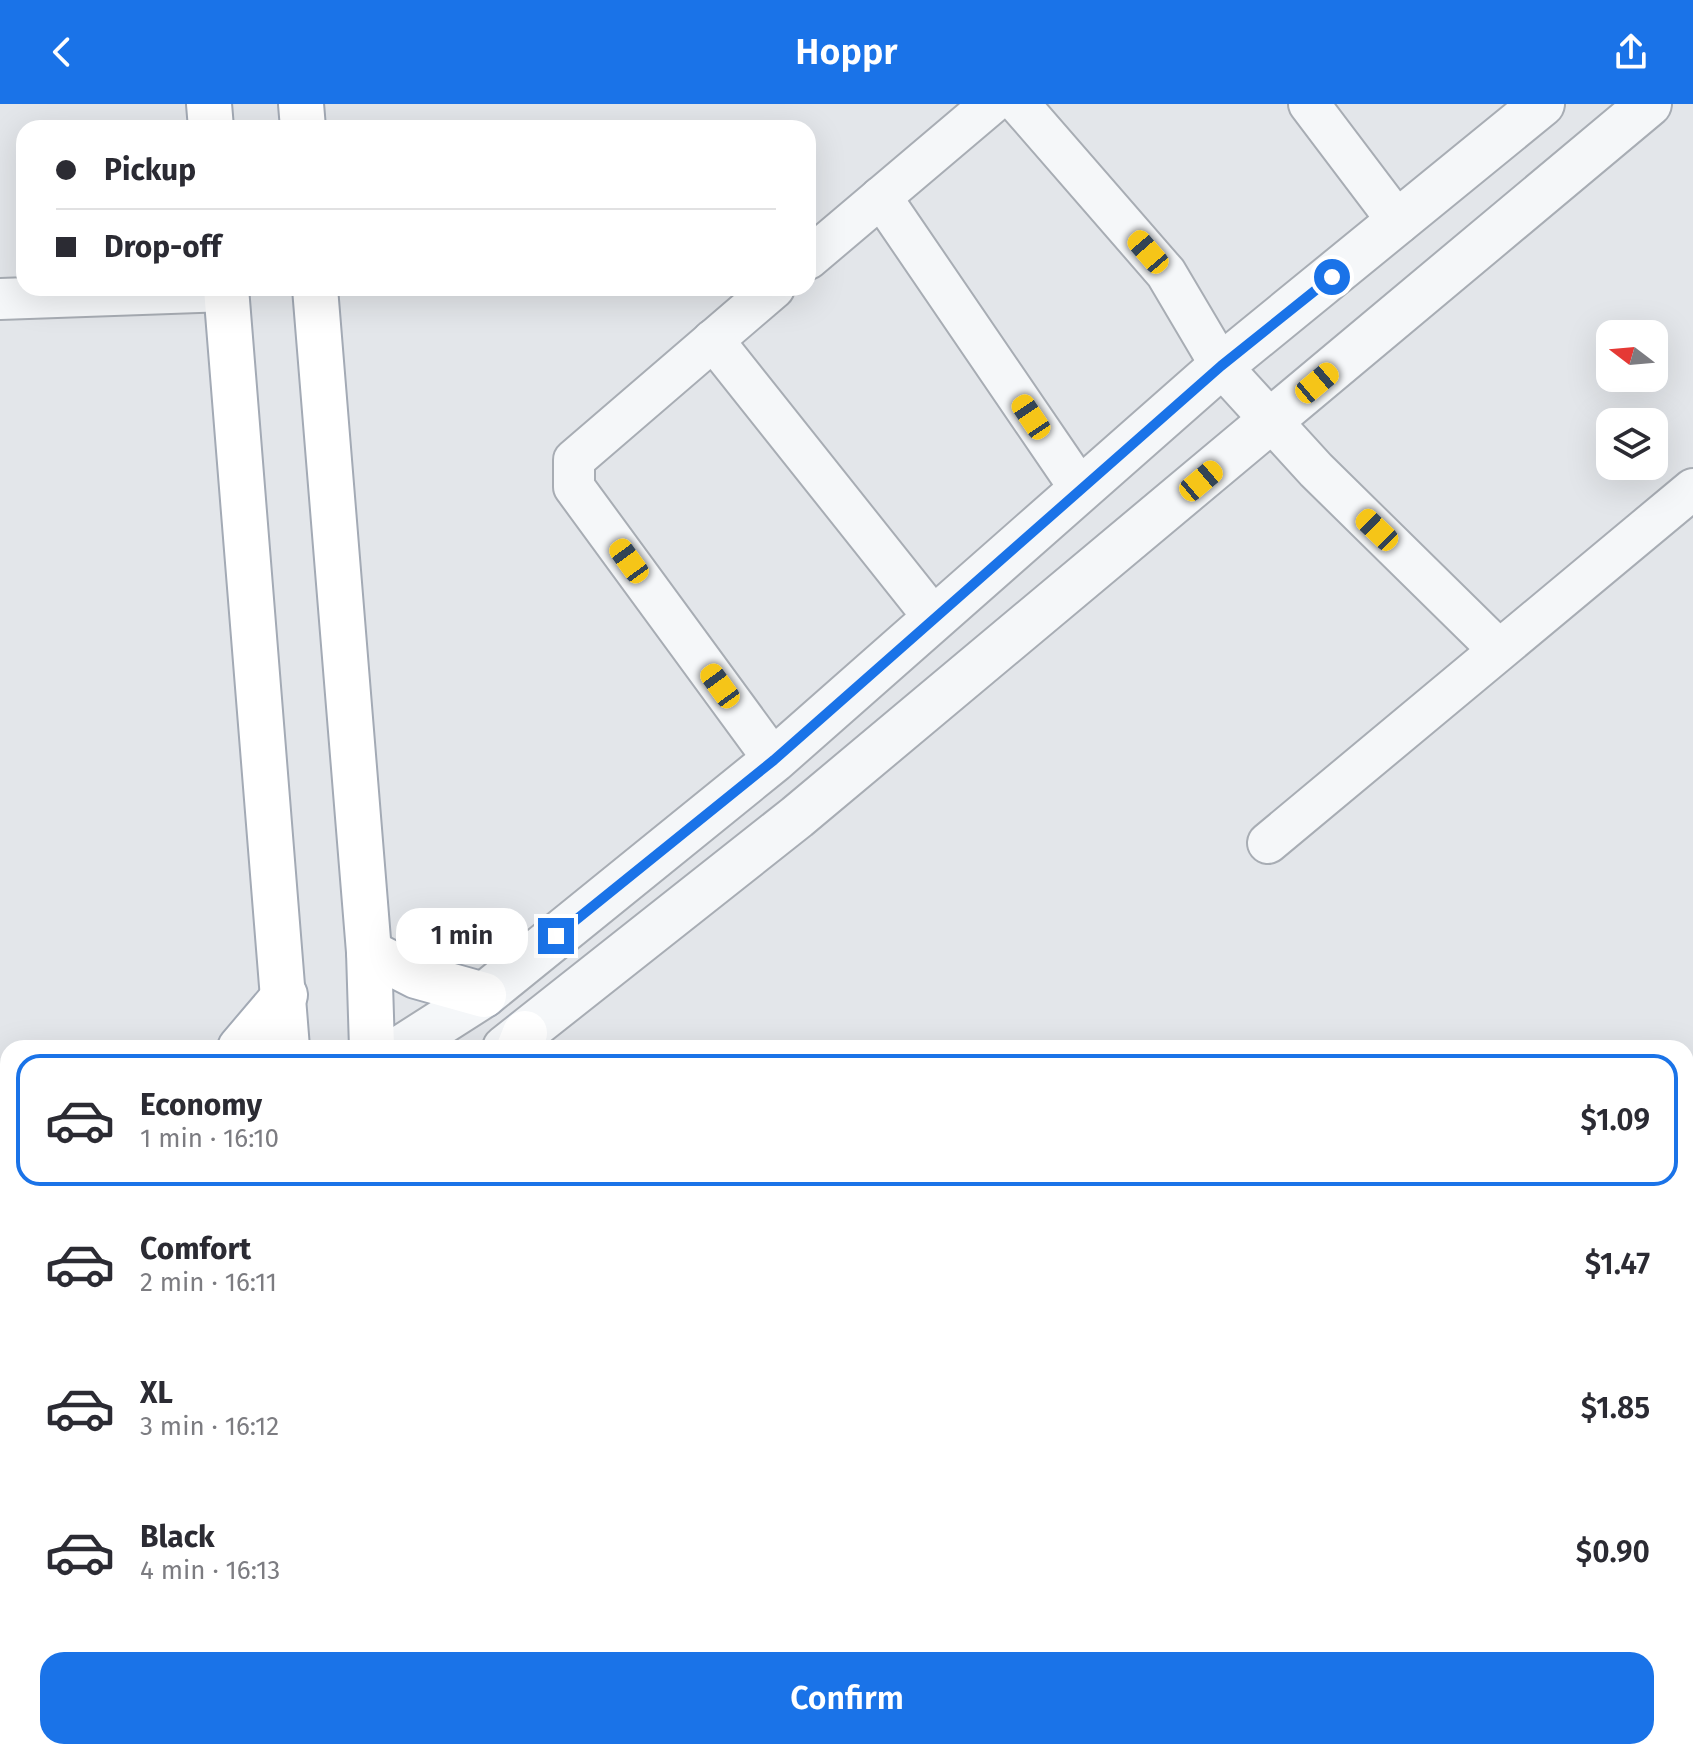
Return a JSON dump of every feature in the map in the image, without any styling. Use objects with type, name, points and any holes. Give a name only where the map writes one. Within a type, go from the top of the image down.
[{"type":"main road","points":[[227,296],[287,1040]]},
{"type":"main road","points":[[316,296],[369,952],[372,1040]]},
{"type":"main road","points":[[369,952],[416,976],[484,995]]},
{"type":"main road","points":[[247,1040],[285,995]]},
{"type":"street","points":[[816,252],[991,104]]},
{"type":"street","points":[[1019,104],[1166,273],[1221,366],[1316,470],[1499,650]]},
{"type":"street","points":[[1309,104],[1399,223]]},
{"type":"street","points":[[414,1040],[484,995],[774,760],[1221,366],[1542,104]]},
{"type":"street","points":[[521,1040],[797,817],[1649,104]]},
{"type":"street","points":[[881,197],[1081,490]]},
{"type":"street","points":[[0,299],[76,296]]},
{"type":"street","points":[[765,296],[574,460],[574,487],[774,760]]},
{"type":"street","points":[[713,340],[935,619]]},
{"type":"street","points":[[1268,843],[1693,489]]},
{"type":"route","points":[[556,936],[774,760],[1221,366],[1332,277]]}]
